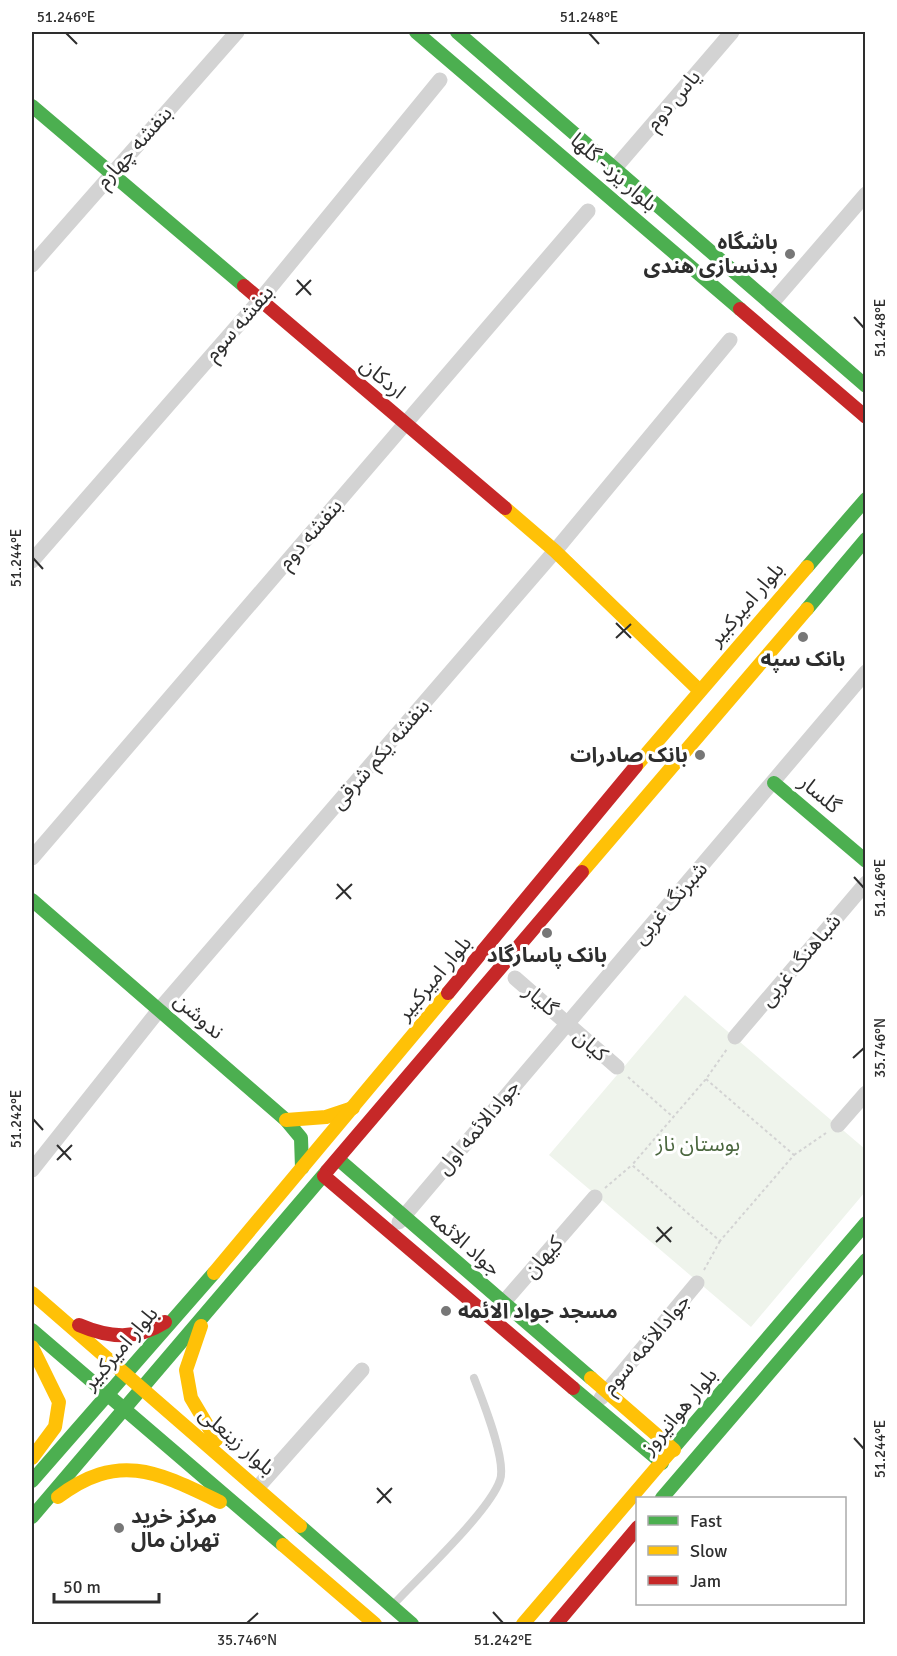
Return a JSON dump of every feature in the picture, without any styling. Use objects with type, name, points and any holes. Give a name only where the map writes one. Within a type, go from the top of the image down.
[{"type":"main road","name":"بلوار یزد- گلها","points":[[416,32],[866,417]]},
{"type":"main road","name":"بلوار یزد- گلها","points":[[456,32],[866,386]]},
{"type":"main road","points":[[438,50],[456,32]]},
{"type":"main road","name":"اردکان","points":[[32,106],[555,551],[699,690]]},
{"type":"main road","name":"بلوار امیرکبیر","points":[[32,1481],[189,1303],[699,690],[866,499]]},
{"type":"main road","name":"بلوار امیرکبیر","points":[[32,1517],[866,539]]},
{"type":"main road","name":"گلسار","points":[[774,783],[866,861]]},
{"type":"main road","name":"ندوشن","points":[[32,900],[286,1120],[301,1138],[302,1168]]},
{"type":"main road","points":[[286,1120],[326,1117],[353,1108]]},
{"type":"main road","name":"جواد الائمه","points":[[338,1159],[502,1304],[674,1450]]},
{"type":"main road","name":"جواد الائمه","points":[[324,1176],[492,1316],[662,1463]]},
{"type":"main road","name":"بلوار هوانیروز","points":[[523,1624],[866,1223]]},
{"type":"main road","name":"بلوار هوانیروز","points":[[663,1497],[866,1260]]},
{"type":"main road","points":[[32,1294],[81,1326],[108,1337],[135,1336],[160,1326],[189,1303]]},
{"type":"main road","name":"بلوار زینعلی","points":[[32,1294],[265,1492],[412,1624]]},
{"type":"main road","points":[[205,1315],[186,1370],[190,1398],[211,1434],[265,1492]]},
{"type":"main road","points":[[32,1330],[375,1624]]},
{"type":"main road","points":[[32,1347],[59,1402],[55,1427],[32,1458]]},
{"type":"main road","points":[[32,1522],[68,1488],[100,1473],[131,1468],[158,1475],[243,1512]]},
{"type":"main road","points":[[556,1624],[636,1529]]},
{"type":"street","name":"بنفشه چهارم","points":[[32,265],[110,173],[237,32]]},
{"type":"street","name":"یاس دوم","points":[[615,168],[732,32]]},
{"type":"street","name":"بنفشه سوم","points":[[32,561],[260,300],[440,80]]},
{"type":"street","points":[[771,304],[866,194]]},
{"type":"street","name":"بنفشه دوم","points":[[32,858],[588,211]]},
{"type":"street","name":"بنفشه یکم شرقی","points":[[32,1170],[159,1010],[555,551],[730,340]]},
{"type":"street","name":"شبرنگ غربی","points":[[566,1023],[774,783],[866,672]]},
{"type":"street","name":"شباهنگ غربی","points":[[735,1037],[866,883]]},
{"type":"street","name":"گلیار","points":[[515,978],[566,1023]]},
{"type":"street","name":"کیان","points":[[566,1023],[617,1067]]},
{"type":"street","name":"جوادالائمه اول","points":[[391,1232],[566,1023]]},
{"type":"street","points":[[838,1125],[866,1093]]},
{"type":"street","name":"کیهان","points":[[492,1316],[595,1197]]},
{"type":"street","name":"جوادالائمه سوم","points":[[596,1405],[697,1283]]},
{"type":"street","points":[[265,1492],[362,1370]]},
{"type":"lane","points":[[392,1606],[486,1504],[501,1478],[498,1452],[474,1378]]},
{"type":"path","points":[[595,1197],[632,1165],[674,1117],[706,1079],[735,1037]]},
{"type":"path","points":[[617,1067],[674,1117]]},
{"type":"path","points":[[706,1079],[794,1155]]},
{"type":"path","points":[[697,1283],[720,1241],[794,1155],[838,1125]]},
{"type":"path","points":[[632,1165],[720,1241]]},
{"type":"green space","name":"بوستان ناز","points":[[685,995],[865,1149],[865,1192],[751,1327],[549,1155]]},
{"type":"traffic: fast","points":[[416,32],[740,309]]},
{"type":"traffic: fast","points":[[457,32],[866,386]]},
{"type":"traffic: fast","points":[[32,106],[244,286]]},
{"type":"traffic: fast","points":[[807,567],[866,499]]},
{"type":"traffic: fast","points":[[807,609],[866,539]]},
{"type":"traffic: fast","points":[[774,783],[866,861]]},
{"type":"traffic: fast","points":[[32,900],[286,1120],[301,1138],[302,1168]]},
{"type":"traffic: fast","points":[[338,1159],[591,1378]]},
{"type":"traffic: fast","points":[[32,1517],[327,1171]]},
{"type":"traffic: fast","points":[[670,1452],[866,1223]]},
{"type":"traffic: fast","points":[[663,1497],[866,1260]]},
{"type":"traffic: fast","points":[[32,1481],[214,1273]]},
{"type":"traffic: fast","points":[[32,1330],[283,1545]]},
{"type":"traffic: fast","points":[[573,1388],[662,1463]]},
{"type":"traffic: fast","points":[[300,1526],[412,1624]]},
{"type":"traffic: slow","points":[[505,508],[555,551],[699,690]]},
{"type":"traffic: slow","points":[[636,766],[807,567]]},
{"type":"traffic: slow","points":[[582,872],[807,609]]},
{"type":"traffic: slow","points":[[214,1273],[448,993]]},
{"type":"traffic: slow","points":[[286,1120],[326,1117],[353,1108]]},
{"type":"traffic: slow","points":[[32,1293],[300,1526]]},
{"type":"traffic: slow","points":[[201,1326],[186,1370],[191,1398],[216,1440]]},
{"type":"traffic: slow","points":[[32,1347],[59,1402],[55,1427],[32,1458]]},
{"type":"traffic: slow","points":[[591,1378],[674,1450]]},
{"type":"traffic: slow","points":[[523,1624],[670,1452]]},
{"type":"traffic: slow","points":[[58,1497],[100,1474],[120,1470],[158,1475],[220,1502]]},
{"type":"traffic: slow","points":[[283,1545],[375,1624]]},
{"type":"traffic: jam","points":[[244,286],[505,508]]},
{"type":"traffic: jam","points":[[740,309],[866,417]]},
{"type":"traffic: jam","points":[[448,993],[636,766]]},
{"type":"traffic: jam","points":[[327,1171],[582,872]]},
{"type":"traffic: jam","points":[[324,1176],[573,1388]]},
{"type":"traffic: jam","points":[[79,1325],[101,1333],[123,1335],[144,1332],[165,1322]]},
{"type":"traffic: jam","points":[[556,1624],[636,1529]]},
{"type":"place","name":"باشگاه بدنسازی هندی","points":[[790,254]]},
{"type":"place","name":"بانک سپه","points":[[803,637]]},
{"type":"place","name":"بانک صادرات","points":[[700,755]]},
{"type":"place","name":"بانک پاسارگاد","points":[[547,933]]},
{"type":"place","name":"مسجد جواد الائمه","points":[[446,1311]]},
{"type":"place","name":"مرکز خرید تهران مال","points":[[119,1528]]}]
